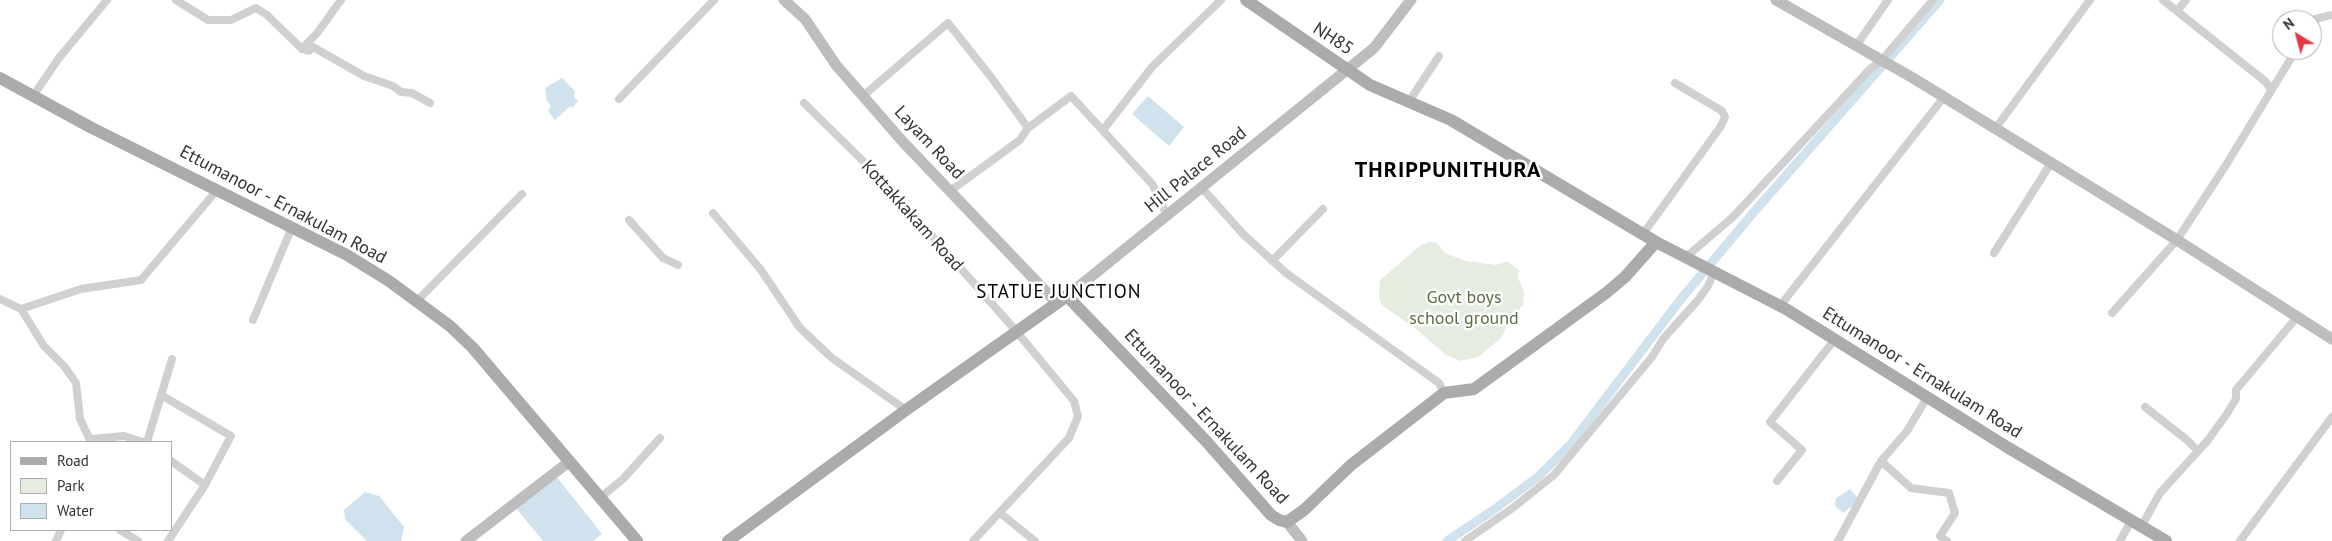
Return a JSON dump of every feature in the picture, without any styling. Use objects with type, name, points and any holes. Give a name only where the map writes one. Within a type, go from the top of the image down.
[{"type":"main road","name":"Layam Road","points":[[784,0],[805,19],[836,65],[902,142],[1062,300]]},
{"type":"main road","name":"NH85","points":[[1246,0],[1347,72],[1374,48],[1411,0]]},
{"type":"main road","points":[[1776,0],[1995,128],[2177,240],[2332,339]]},
{"type":"main road","name":"Ettumanoor - Ernakulam Road","points":[[1347,72],[1370,85],[1451,120],[1656,242],[1780,306],[2166,541]]},
{"type":"main road","name":"Hill Palace Road","points":[[1062,300],[1347,72]]},
{"type":"main road","name":"Ettumanoor - Ernakulam Road","points":[[0,78],[92,128],[347,255],[390,281],[456,331],[473,348],[637,541]]},
{"type":"main road","points":[[1444,393],[1474,389],[1606,293],[1625,277],[1656,242]]},
{"type":"main road","name":"Ettumanoor - Ernakulam Road","points":[[1062,300],[1206,441],[1271,514],[1279,520],[1287,522],[1304,510],[1352,465],[1444,393]]},
{"type":"main road","points":[[728,541],[906,410],[1062,300]]},
{"type":"main road","points":[[466,541],[570,461]]},
{"type":"main road","points":[[1287,522],[1302,541]]},
{"type":"street","points":[[33,96],[58,58],[107,0]]},
{"type":"street","points":[[176,0],[208,20],[230,20],[256,8],[302,49],[309,51],[313,47],[364,76],[393,86],[401,92],[412,93],[430,103]]},
{"type":"street","points":[[302,49],[318,32],[341,0]]},
{"type":"street","points":[[619,99],[714,0]]},
{"type":"street","points":[[1103,130],[1152,67],[1220,0]]},
{"type":"street","points":[[1856,46],[1888,0]]},
{"type":"street","points":[[1691,259],[1733,217],[1870,69],[1881,61],[1933,0]]},
{"type":"street","points":[[1995,128],[2090,0]]},
{"type":"street","points":[[2163,0],[2266,82],[2271,90]]},
{"type":"street","points":[[2176,11],[2186,0]]},
{"type":"street","points":[[863,96],[948,23],[991,76],[1028,128]]},
{"type":"street","points":[[1408,102],[1439,56]]},
{"type":"street","points":[[2112,313],[2177,240],[2226,165],[2290,60]]},
{"type":"street","points":[[1643,234],[1721,126],[1725,117],[1722,111],[1675,83]]},
{"type":"street","points":[[950,191],[1020,140],[1028,128],[1071,96],[1153,185],[1167,216]]},
{"type":"street","points":[[1780,306],[1944,97]]},
{"type":"street","name":"Kottakkakam Road","points":[[804,102],[865,163],[1017,332],[1074,401],[1078,416],[1069,438],[973,541]]},
{"type":"street","points":[[1994,253],[2051,163]]},
{"type":"street","points":[[1202,188],[1243,234],[1286,273],[1440,383],[1444,393]]},
{"type":"street","points":[[21,309],[81,289],[141,280],[217,190]]},
{"type":"street","points":[[417,301],[522,194]]},
{"type":"street","points":[[1272,261],[1323,209]]},
{"type":"street","points":[[713,213],[761,270],[800,328],[832,358],[906,410]]},
{"type":"street","points":[[628,220],[663,258],[678,265]]},
{"type":"street","points":[[253,320],[292,227]]},
{"type":"street","points":[[1465,541],[1514,507],[1554,475],[1652,357],[1663,339],[1698,300],[1708,286],[1714,272]]},
{"type":"street","points":[[0,299],[21,309],[44,346],[64,366],[76,383],[80,419],[91,441],[124,436],[140,441]]},
{"type":"street","points":[[2120,541],[2197,450],[2208,440],[2236,399],[2236,390],[2297,317]]},
{"type":"street","points":[[1777,481],[1802,450],[1770,422],[1835,339]]},
{"type":"street","points":[[147,441],[172,359]]},
{"type":"street","points":[[161,395],[231,436],[205,485],[168,541]]},
{"type":"street","points":[[1838,541],[1881,461],[1907,431],[1928,396]]},
{"type":"street","points":[[2145,407],[2197,450]]},
{"type":"street","points":[[2240,541],[2332,417]]},
{"type":"street","points":[[601,497],[623,479],[660,438]]},
{"type":"street","points":[[1881,461],[1911,488],[1948,493],[1955,513],[1940,536],[1947,541]]},
{"type":"street","points":[[172,462],[205,485]]},
{"type":"street","points":[[1000,512],[1035,541]]},
{"type":"street","points":[[122,531],[138,541]]},
{"type":"green space","name":"Govt boys school ground","points":[[1429,242],[1437,243],[1445,253],[1466,261],[1496,265],[1507,261],[1519,270],[1518,278],[1524,292],[1523,305],[1512,318],[1500,339],[1478,357],[1460,361],[1446,355],[1415,328],[1383,306],[1379,299],[1380,280],[1421,245]]},
{"type":"water","points":[[562,78],[575,91],[574,97],[578,101],[572,108],[570,106],[555,120],[548,111],[551,106],[547,101],[545,88]]},
{"type":"water","points":[[1148,96],[1184,127],[1169,146],[1132,114]]},
{"type":"water","points":[[556,476],[602,534],[593,541],[543,541],[516,508]]},
{"type":"water","points":[[1850,489],[1857,497],[1854,505],[1843,513],[1835,506],[1836,498]]},
{"type":"water","points":[[365,492],[379,496],[404,527],[401,541],[367,541],[345,519],[344,510]]},
{"type":"waterway","points":[[1447,541],[1539,476],[1570,445],[1681,299],[1753,213],[1940,0]]},
{"type":"district","name":"THRIPPUNITHURA","points":[[1448,171]]},
{"type":"district","name":"STATUE JUNCTION","points":[[1059,293]]}]
